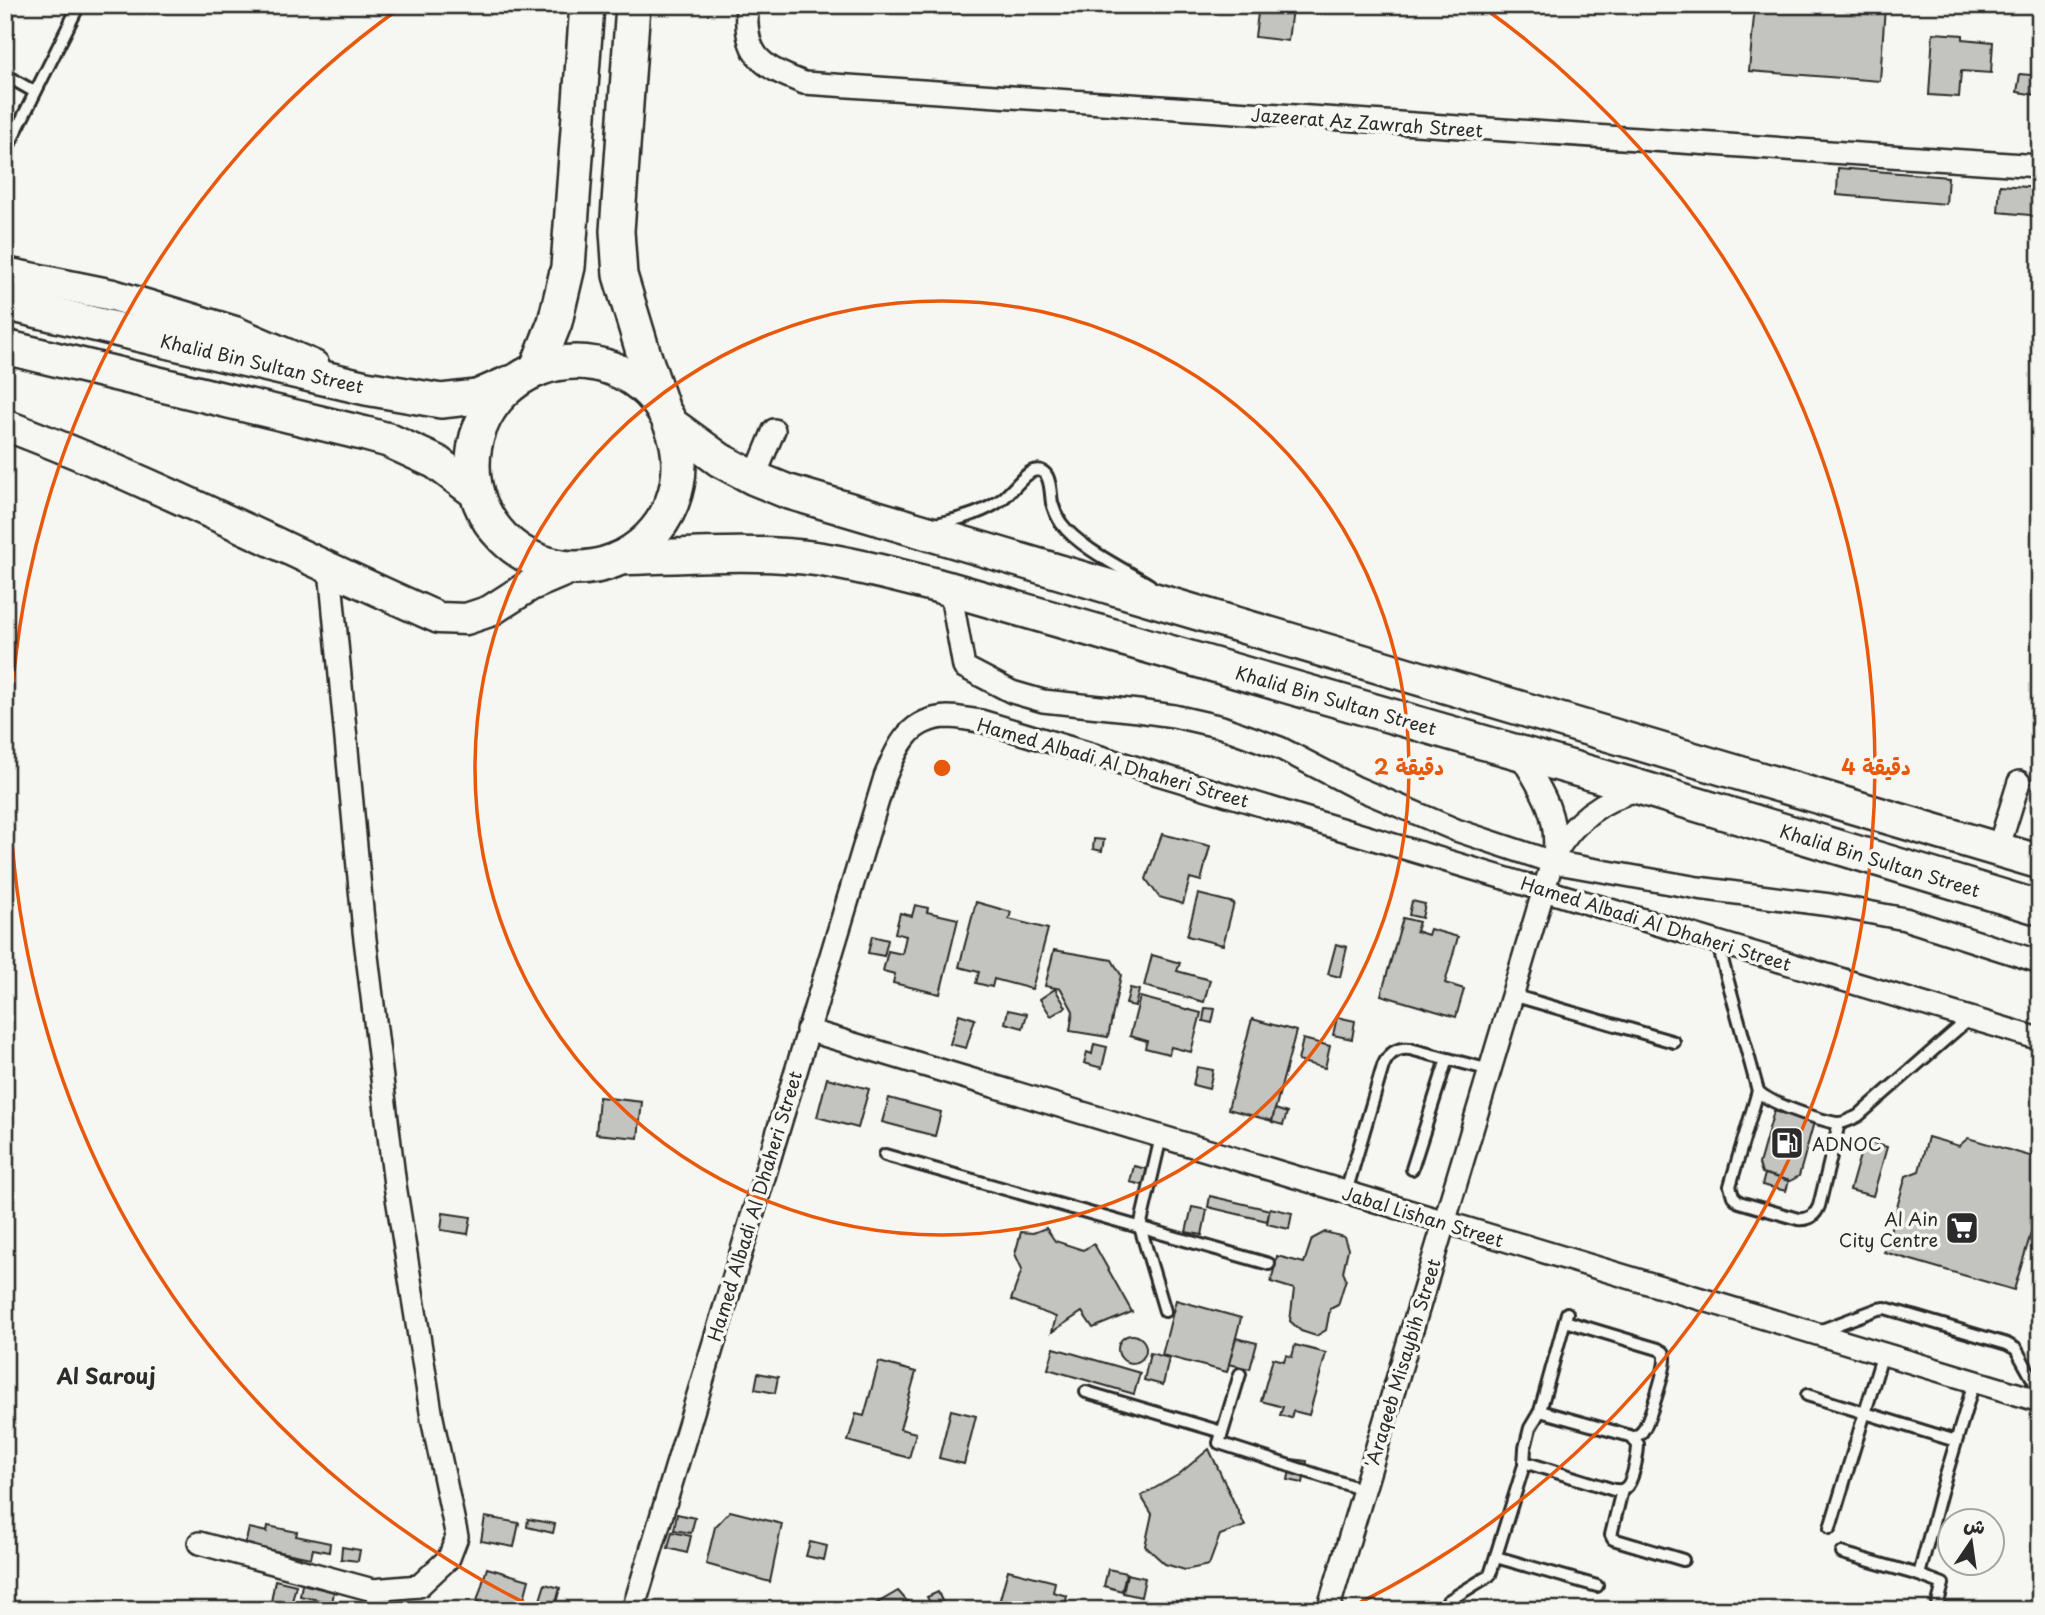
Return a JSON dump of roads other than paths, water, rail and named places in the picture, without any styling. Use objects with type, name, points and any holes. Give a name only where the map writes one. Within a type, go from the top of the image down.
[{"type":"main road","points":[[526,374],[555,322],[568,267],[587,5]]},
{"type":"main road","points":[[633,5],[617,231],[620,275],[644,355],[666,415],[680,455],[678,486],[667,516],[647,541],[621,558],[596,567],[569,569],[544,564],[520,553],[500,536],[485,516],[475,492],[472,466],[475,441],[484,417],[498,396],[526,374],[563,362],[591,363],[618,371],[642,386],[666,415],[720,460],[786,491],[2040,862]]},
{"type":"main road","points":[[5,273],[114,295],[235,332],[366,388]]},
{"type":"main road","name":"Khalid Bin Sultan Street","points":[[5,303],[366,388],[441,401],[477,397],[526,374]]},
{"type":"main road","points":[[5,347],[388,440],[436,462],[475,492]]},
{"type":"main road","points":[[5,425],[156,489],[439,618],[466,618],[490,611],[529,586],[569,569]]},
{"type":"main road","name":"Khalid Bin Sultan Street","points":[[621,558],[748,553],[819,559],[880,571],[1642,788],[2040,908]]},
{"type":"street","name":"Jazeerat Az Zawrah Street","points":[[747,5],[748,40],[757,58],[776,72],[804,83],[2039,166]]},
{"type":"street","points":[[754,478],[774,430]]},
{"type":"street","points":[[199,1543],[373,1590],[419,1586],[449,1559],[457,1537],[432,1418],[393,1172],[363,931],[331,569]]},
{"type":"street","points":[[950,589],[964,667],[1012,692],[1043,701],[1150,712],[1222,727],[1280,748],[1357,788],[1456,830],[1553,859],[1698,888],[1830,905],[1905,919],[2040,962]]},
{"type":"street","name":"Hamed Albadi Al Dhaheri Street","points":[[633,1610],[885,777],[895,751],[908,732],[926,721],[948,717],[981,721],[2040,1039]]},
{"type":"street","name":"'Araqeeb Misaybih Street","points":[[1328,1610],[1553,859],[1555,840],[1550,809],[1519,753]]},
{"type":"street","points":[[1998,849],[2019,782]]},
{"type":"street","name":"'Araqeeb Misaybih Street","points":[[1553,859],[1572,829],[1597,807],[1642,788]]},
{"type":"street","name":"Jabal Lishan Street","points":[[807,1030],[2040,1401]]},
{"type":"lane","points":[[5,14],[10,5]]},
{"type":"lane","points":[[5,153],[79,5]]},
{"type":"lane","points":[[5,75],[35,92]]},
{"type":"lane","points":[[905,526],[945,522],[983,511],[999,502],[1028,473],[1043,472],[1049,481],[1056,513],[1068,531],[1088,547],[1194,612]]},
{"type":"lane","points":[[1717,941],[1758,1091],[1774,1103],[1839,1123],[1858,1116],[1970,1018]]},
{"type":"lane","points":[[1512,995],[1674,1042]]},
{"type":"lane","points":[[1346,1192],[1383,1066],[1393,1052],[1404,1048],[1490,1070]]},
{"type":"lane","points":[[1412,1169],[1447,1059]]},
{"type":"lane","points":[[1758,1091],[1730,1186],[1733,1196],[1739,1202],[1798,1219],[1813,1215],[1819,1206],[1839,1123]]},
{"type":"lane","points":[[1161,1137],[1140,1227],[1165,1311]]},
{"type":"lane","points":[[885,1154],[1269,1264]]},
{"type":"lane","points":[[1813,1333],[1885,1308],[2007,1344],[2016,1349],[2040,1392]]},
{"type":"lane","points":[[1445,1610],[1448,1601],[1490,1575],[1524,1462],[1530,1428],[1540,1410],[1566,1317],[1663,1352],[1663,1368],[1649,1418],[1641,1434],[1633,1438]]},
{"type":"lane","points":[[1830,1528],[1883,1353]]},
{"type":"lane","points":[[1240,1374],[1219,1443],[1364,1490]]},
{"type":"lane","points":[[1919,1575],[1974,1382]]},
{"type":"lane","points":[[1086,1392],[1222,1432]]},
{"type":"lane","points":[[1807,1395],[1956,1441]]},
{"type":"lane","points":[[1524,1462],[1614,1490],[1628,1487],[1631,1479],[1639,1444],[1633,1438],[1540,1410]]},
{"type":"lane","points":[[1622,1490],[1612,1526],[1613,1539],[1683,1560]]},
{"type":"lane","points":[[1842,1553],[1943,1584],[1936,1610]]},
{"type":"lane","points":[[1496,1557],[1597,1586]]},
{"type":"place","name":"ADNOC","points":[[1787,1143]]},
{"type":"place","name":"Al Ain City Centre","points":[[1962,1228]]},
{"type":"district","name":"Al Sarouj","points":[[106,1375]]}]
